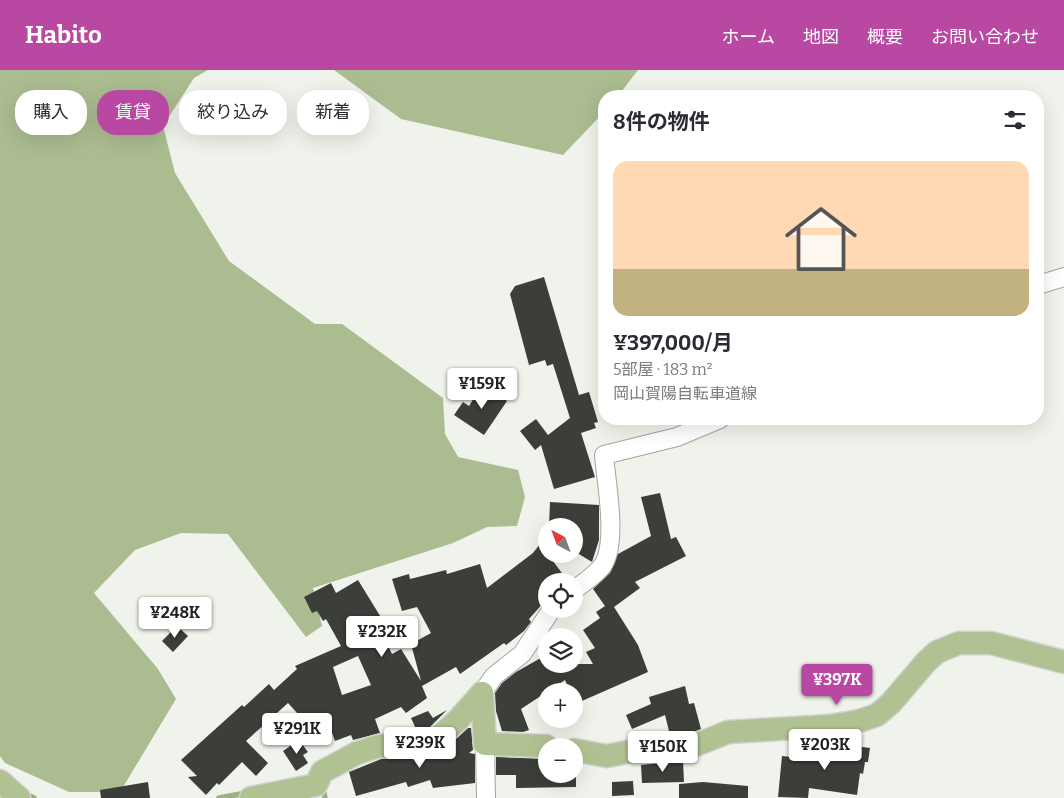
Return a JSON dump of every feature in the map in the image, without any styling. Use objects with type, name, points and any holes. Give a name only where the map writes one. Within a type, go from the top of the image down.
[{"type":"main road","points":[[583,752],[607,756],[637,750],[691,747],[728,732],[830,726],[859,721],[877,715],[892,703],[926,662],[937,652],[959,643],[991,643],[1064,662]]},
{"type":"main road","points":[[482,693],[485,744],[538,746]]},
{"type":"main road","points":[[251,798],[316,785],[322,772],[357,753],[372,748],[431,744],[482,693]]},
{"type":"main road","points":[[0,781],[19,798]]},
{"type":"street","points":[[1044,283],[1064,277]]},
{"type":"street","points":[[583,582],[603,564],[609,549],[610,533],[604,454],[677,437],[706,425]]},
{"type":"street","points":[[482,693],[494,676],[522,654],[546,618]]},
{"type":"street","points":[[485,744],[486,798]]},
{"type":"green space","points":[[0,70],[208,70],[194,78],[186,90],[179,90],[179,101],[169,117],[169,90],[97,90],[97,135],[165,135],[175,173],[229,261],[315,324],[342,324],[443,398],[445,434],[458,457],[518,470],[525,497],[517,526],[487,527],[453,543],[313,588],[322,626],[306,637],[228,534],[181,533],[135,550],[94,593],[158,669],[176,699],[120,792],[69,792],[5,763],[0,756]]},
{"type":"green space","points":[[334,70],[638,70],[623,90],[598,90],[598,118],[563,155],[401,119],[369,96],[369,90],[361,90]]},
{"type":"building","points":[[544,277],[579,395],[589,392],[598,422],[594,423],[596,428],[581,433],[595,477],[554,489],[541,445],[535,450],[520,431],[536,419],[548,435],[570,418],[553,364],[547,366],[545,360],[529,365],[510,294],[515,286]]},
{"type":"building","points":[[482,385],[507,401],[484,435],[454,415],[463,402],[469,406]]},
{"type":"building","points":[[660,493],[671,539],[676,537],[686,556],[635,582],[640,588],[614,607],[638,645],[648,672],[583,700],[583,683],[566,683],[565,680],[560,683],[538,683],[538,698],[521,709],[529,730],[523,732],[502,731],[496,711],[495,693],[502,683],[516,672],[538,660],[538,673],[583,673],[583,664],[593,664],[586,652],[595,648],[583,630],[600,618],[596,612],[605,606],[593,589],[610,573],[618,554],[651,536],[641,497]]},
{"type":"building","points":[[550,502],[599,505],[599,540],[592,562],[583,556],[583,518],[549,518]]},
{"type":"building","points":[[538,547],[538,563],[554,563],[562,573],[538,573],[538,609],[529,619],[531,622],[524,631],[506,645],[504,643],[460,674],[456,667],[422,686],[427,698],[406,713],[401,707],[375,719],[380,733],[353,740],[351,735],[335,741],[331,730],[317,735],[288,703],[246,741],[268,763],[256,776],[242,762],[206,795],[188,777],[197,776],[181,760],[242,705],[244,707],[269,684],[274,690],[297,669],[295,666],[341,646],[326,619],[323,621],[317,611],[312,613],[304,597],[331,583],[336,593],[358,580],[382,619],[377,622],[392,654],[401,649],[421,681],[411,644],[431,633],[417,607],[402,611],[392,579],[409,574],[410,579],[446,570],[447,574],[480,564],[487,588],[533,553]],"holes":[[[358,656],[371,685],[342,695],[333,667]]]},
{"type":"building","points":[[177,626],[188,636],[173,652],[162,641]]},
{"type":"building","points":[[685,686],[689,704],[694,703],[701,729],[688,734],[670,735],[665,715],[632,729],[626,715],[651,704],[649,697]]},
{"type":"building","points":[[447,710],[426,731],[417,731],[411,718],[428,711],[433,718]]},
{"type":"building","points":[[468,728],[471,728],[473,750],[469,753],[475,754],[475,783],[433,788],[430,780],[408,787],[406,782],[356,796],[349,772],[381,759],[432,757],[440,754]]},
{"type":"building","points":[[833,739],[856,740],[855,746],[870,748],[868,762],[865,762],[863,774],[860,773],[857,795],[809,788],[808,798],[778,797],[782,756],[830,761]]},
{"type":"building","points":[[299,740],[308,752],[303,755],[308,763],[296,771],[283,751]]},
{"type":"building","points":[[496,757],[538,759],[538,783],[576,783],[576,787],[516,788],[516,775],[496,775]]},
{"type":"building","points":[[683,761],[684,782],[642,783],[641,765]]},
{"type":"building","points":[[633,781],[634,795],[612,796],[612,782]]},
{"type":"building","points":[[148,782],[150,798],[101,798],[100,790]]},
{"type":"building","points":[[703,782],[748,786],[748,798],[679,798],[679,784]]},
{"type":"waterway","points":[[24,793],[34,798]]},
{"type":"waterway","points":[[219,798],[246,793]]},
{"type":"waterway","points":[[324,793],[325,798]]}]
